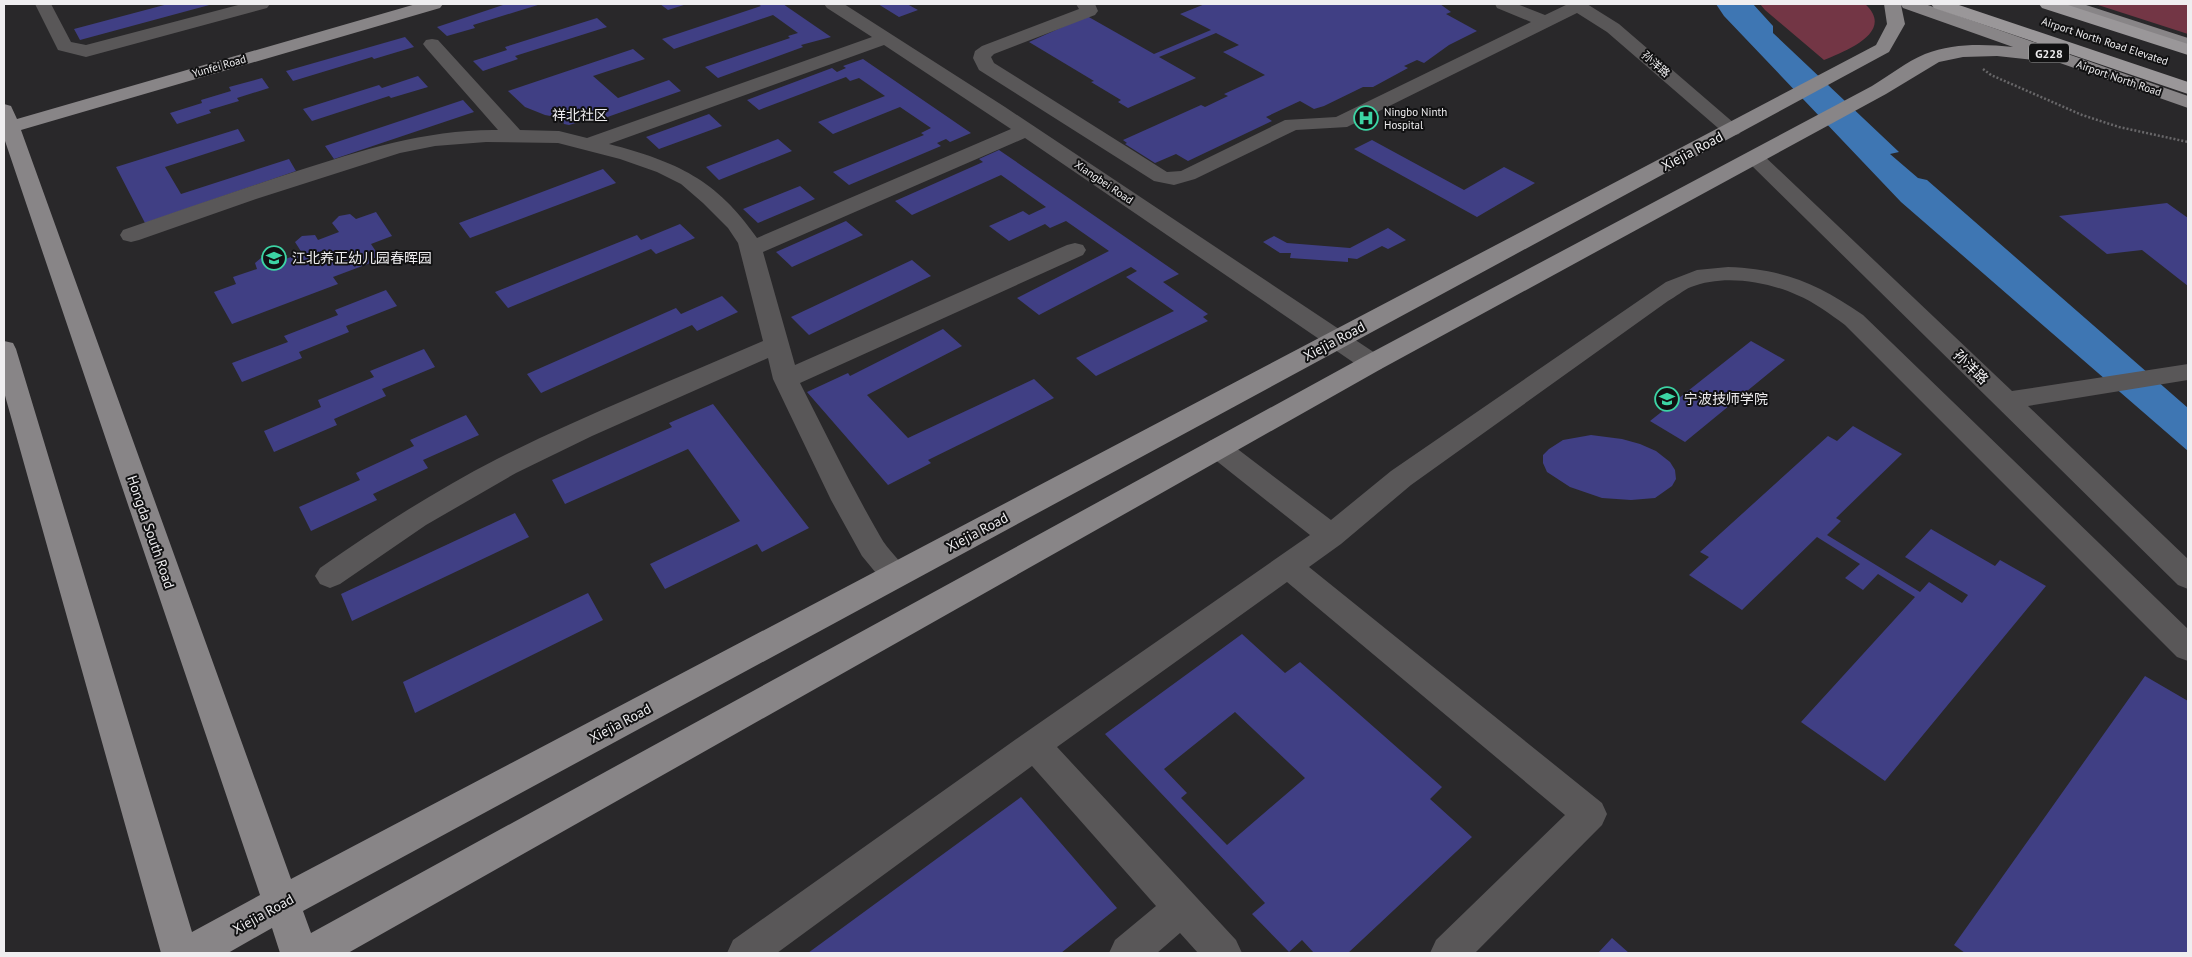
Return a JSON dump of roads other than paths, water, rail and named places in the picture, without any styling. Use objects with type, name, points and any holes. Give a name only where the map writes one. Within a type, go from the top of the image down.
[{"type":"highway","points":[[1940,4],[2188,88]]},
{"type":"highway","name":"Airport North Road Elevated","points":[[1969,4],[2188,79]]},
{"type":"highway","points":[[1993,4],[2011,10]]},
{"type":"highway","points":[[2048,4],[2188,50]]},
{"type":"main road","name":"Yunfei Road","points":[[5,118],[372,4]]},
{"type":"main road","name":"Yunfei Road","points":[[5,118],[434,4]]},
{"type":"main road","name":"Xiejia Road","points":[[191,953],[1884,48],[1896,24],[1892,4]]},
{"type":"main road","name":"Airport North Road","points":[[1909,4],[2188,102]]},
{"type":"main road","points":[[2066,4],[2188,44]]},
{"type":"main road","points":[[312,953],[1372,363],[1879,90],[1932,59],[1959,52],[2003,52],[2062,58]]},
{"type":"main road","name":"Hongda South Road","points":[[5,118],[280,904],[299,953]]},
{"type":"main road","points":[[4,350],[180,953]]},
{"type":"street","points":[[43,4],[64,46],[86,51],[261,4]]},
{"type":"street","name":"Xiangbei Road","points":[[833,4],[998,111],[1372,363]]},
{"type":"street","points":[[1084,4],[1089,7],[1089,10],[988,50],[982,54],[986,66],[1161,177],[1174,179],[1188,175],[1292,124],[1340,123],[1577,5]]},
{"type":"street","points":[[1503,4],[1546,22]]},
{"type":"street","name":"孙洋路","points":[[1577,5],[1613,28],[1732,130]]},
{"type":"street","points":[[590,144],[886,38]]},
{"type":"street","points":[[432,44],[514,136]]},
{"type":"street","points":[[998,111],[1032,96]]},
{"type":"street","points":[[751,249],[1026,130]]},
{"type":"street","points":[[131,235],[248,194],[396,148],[435,140],[514,136],[559,137],[590,144],[664,168],[688,180],[711,198],[736,224],[749,243],[786,379],[805,422],[854,516],[872,548],[894,576]]},
{"type":"street","name":"孙洋路","points":[[1754,157],[2188,577]]},
{"type":"street","points":[[786,379],[1075,250]]},
{"type":"street","points":[[746,953],[1034,745],[1331,536],[1401,478],[1660,296],[1684,282],[1715,274],[1748,275],[1776,280],[1805,290],[1854,320],[2188,648]]},
{"type":"street","points":[[330,576],[381,540],[478,481],[538,451],[776,345]]},
{"type":"street","points":[[2007,401],[2177,374]]},
{"type":"street","points":[[1218,448],[1331,536]]},
{"type":"street","points":[[1288,566],[1590,814],[1449,953]]},
{"type":"street","points":[[1034,745],[1223,953]]},
{"type":"street","points":[[1128,953],[1182,908]]},
{"type":"water","points":[[1716,4],[1753,4],[1773,26],[1773,33],[1899,152],[1890,154],[1918,178],[1927,180],[2188,408],[2188,451],[1901,202],[1724,16]]},
{"type":"place","name":"Ningbo Ninth Hospital","points":[[1366,118]]},
{"type":"place","name":"江北养正幼儿园春晖园","points":[[274,258]]},
{"type":"place","name":"宁波技师学院","points":[[1667,399]]},
{"type":"district","name":"祥北社区","points":[[580,115]]}]
